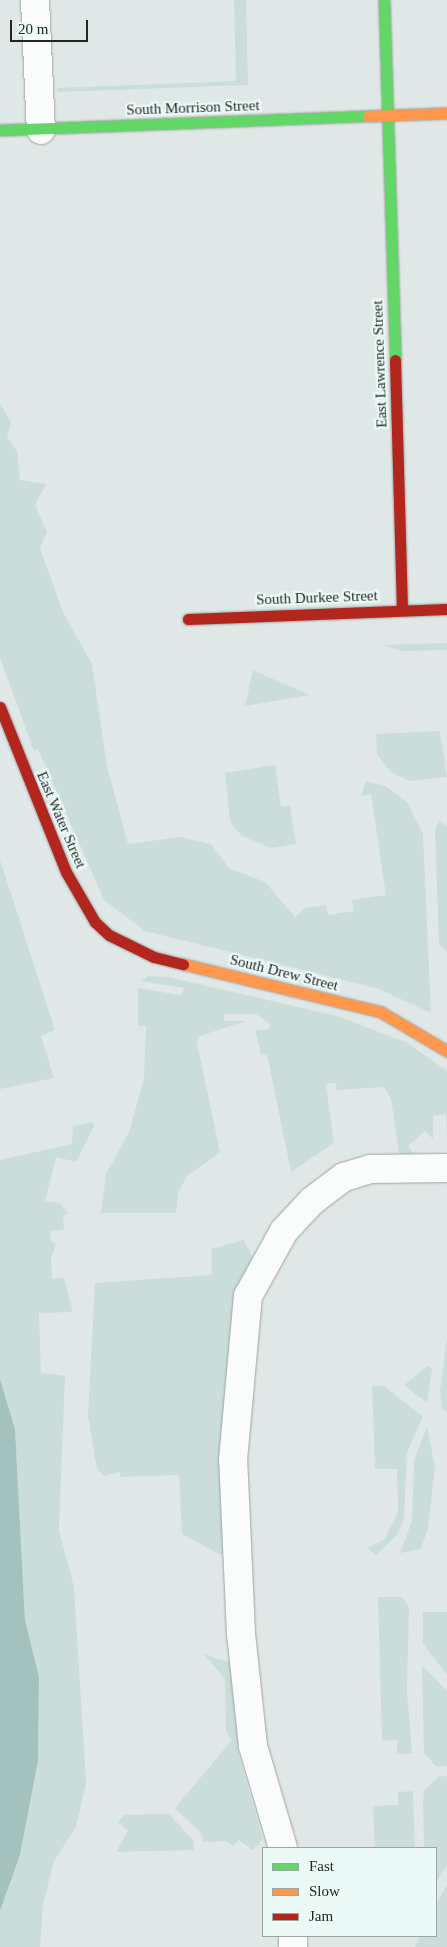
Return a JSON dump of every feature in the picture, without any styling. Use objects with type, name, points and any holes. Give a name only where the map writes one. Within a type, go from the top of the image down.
[{"type":"street","points":[[35,0],[41,130]]},
{"type":"street","name":"East Lawrence Street","points":[[384,0],[402,610]]},
{"type":"street","points":[[387,117],[446,113]]},
{"type":"street","name":"South Morrison Street","points":[[0,130],[387,117]]},
{"type":"street","name":"South Durkee Street","points":[[188,619],[447,609]]},
{"type":"street","name":"East Water Street","points":[[0,707],[66,872],[95,922],[109,935]]},
{"type":"street","name":"South Drew Street","points":[[109,935],[154,957],[381,1012],[447,1051]]},
{"type":"street","points":[[283,1847],[253,1746],[241,1633],[233,1460],[248,1296],[266,1259],[298,1215],[344,1177],[371,1169],[447,1168]]},
{"type":"shaded area","points":[[234,0],[246,0],[248,85],[58,92],[57,88],[236,81]]},
{"type":"shaded area","points":[[0,404],[11,422],[7,438],[17,451],[20,480],[46,484],[35,505],[47,532],[40,548],[63,612],[92,664],[107,766],[128,844],[181,837],[211,844],[229,868],[265,882],[295,917],[305,908],[326,905],[328,915],[354,911],[352,900],[386,895],[371,794],[361,796],[366,781],[385,786],[407,802],[423,834],[431,1013],[379,989],[145,931],[104,900],[38,749],[34,751],[0,658]]},
{"type":"shaded area","points":[[447,643],[447,650],[401,651],[382,645]]},
{"type":"shaded area","points":[[253,670],[310,695],[245,706]]},
{"type":"shaded area","points":[[440,731],[447,777],[409,781],[391,772],[377,755],[376,734]]},
{"type":"shaded area","points":[[275,765],[281,806],[290,806],[296,844],[271,848],[242,836],[230,822],[225,773]]},
{"type":"shaded area","points":[[439,820],[447,826],[447,952],[439,944],[435,831]]},
{"type":"shaded area","points":[[0,860],[55,1030],[41,1036],[54,1078],[0,1089]]},
{"type":"shaded area","points":[[148,976],[168,977],[337,1016],[408,1043],[447,1071],[447,1141],[446,1114],[433,1116],[433,1139],[425,1131],[408,1146],[415,1155],[399,1154],[391,1098],[384,1087],[337,1090],[336,1083],[326,1084],[334,1143],[291,1172],[267,1054],[261,1054],[255,1030],[267,1030],[271,1025],[256,1014],[224,1014],[224,1021],[246,1021],[200,1036],[197,1043],[220,1152],[187,1176],[178,1193],[176,1213],[101,1213],[106,1174],[129,1132],[144,1079],[146,1026],[138,1026],[138,988],[180,995],[185,988],[141,981]]},
{"type":"shaded area","points":[[92,1122],[94,1126],[76,1162],[56,1157],[45,1201],[60,1203],[68,1214],[63,1215],[64,1230],[50,1231],[51,1242],[56,1243],[51,1258],[52,1279],[64,1278],[73,1312],[39,1313],[41,1373],[65,1376],[59,1530],[74,1587],[86,1783],[76,1827],[54,1861],[43,1904],[40,1947],[0,1947],[0,1911],[20,1855],[38,1761],[39,1677],[25,1620],[15,1429],[0,1379],[0,1160],[72,1144],[73,1126]]},
{"type":"shaded area","points":[[244,1240],[253,1258],[233,1304],[222,1449],[225,1554],[219,1554],[182,1534],[179,1475],[120,1477],[120,1472],[104,1476],[97,1469],[88,1416],[95,1283],[212,1275],[211,1249]]},
{"type":"shaded area","points":[[447,1338],[447,1412],[442,1409],[440,1391]]},
{"type":"shaded area","points":[[428,1366],[432,1369],[427,1403],[404,1385]]},
{"type":"shaded area","points":[[0,1379],[15,1429],[25,1620],[39,1677],[38,1761],[20,1855],[0,1911]]},
{"type":"shaded area","points":[[372,1386],[384,1386],[423,1417],[407,1452],[404,1518],[397,1535],[376,1555],[367,1548],[385,1539],[398,1511],[397,1469],[375,1469]]},
{"type":"shaded area","points":[[427,1426],[435,1468],[428,1528],[421,1549],[400,1553],[412,1521],[414,1461]]},
{"type":"shaded area","points":[[378,1597],[402,1597],[409,1607],[407,1692],[412,1753],[397,1754],[397,1740],[382,1741]]},
{"type":"shaded area","points":[[423,1612],[447,1612],[447,1675],[423,1644]]},
{"type":"shaded area","points":[[204,1654],[233,1664],[239,1756],[263,1839],[253,1850],[239,1840],[233,1846],[226,1841],[203,1842],[202,1834],[175,1808],[232,1740],[226,1733],[225,1679]]},
{"type":"shaded area","points":[[422,1665],[447,1691],[447,1766],[437,1767],[424,1753]]},
{"type":"shaded area","points":[[447,1776],[447,1865],[437,1881],[437,1847],[424,1847],[423,1802],[424,1791],[438,1777]]},
{"type":"shaded area","points":[[413,1791],[415,1847],[375,1847],[373,1806],[398,1805],[398,1792]]},
{"type":"shaded area","points":[[169,1814],[193,1840],[194,1850],[116,1852],[128,1831],[118,1822],[124,1815]]},
{"type":"shaded area","points":[[447,1885],[447,1947],[415,1947],[420,1937],[437,1937],[437,1902]]},
{"type":"traffic: fast","points":[[384,0],[395,360]]},
{"type":"traffic: fast","points":[[0,130],[368,116]]},
{"type":"traffic: slow","points":[[368,116],[447,113]]},
{"type":"traffic: slow","points":[[183,964],[381,1012],[447,1051]]},
{"type":"traffic: jam","points":[[395,360],[402,610]]},
{"type":"traffic: jam","points":[[188,619],[447,609]]},
{"type":"traffic: jam","points":[[0,707],[66,872],[95,922],[109,935],[154,957],[183,964]]}]
